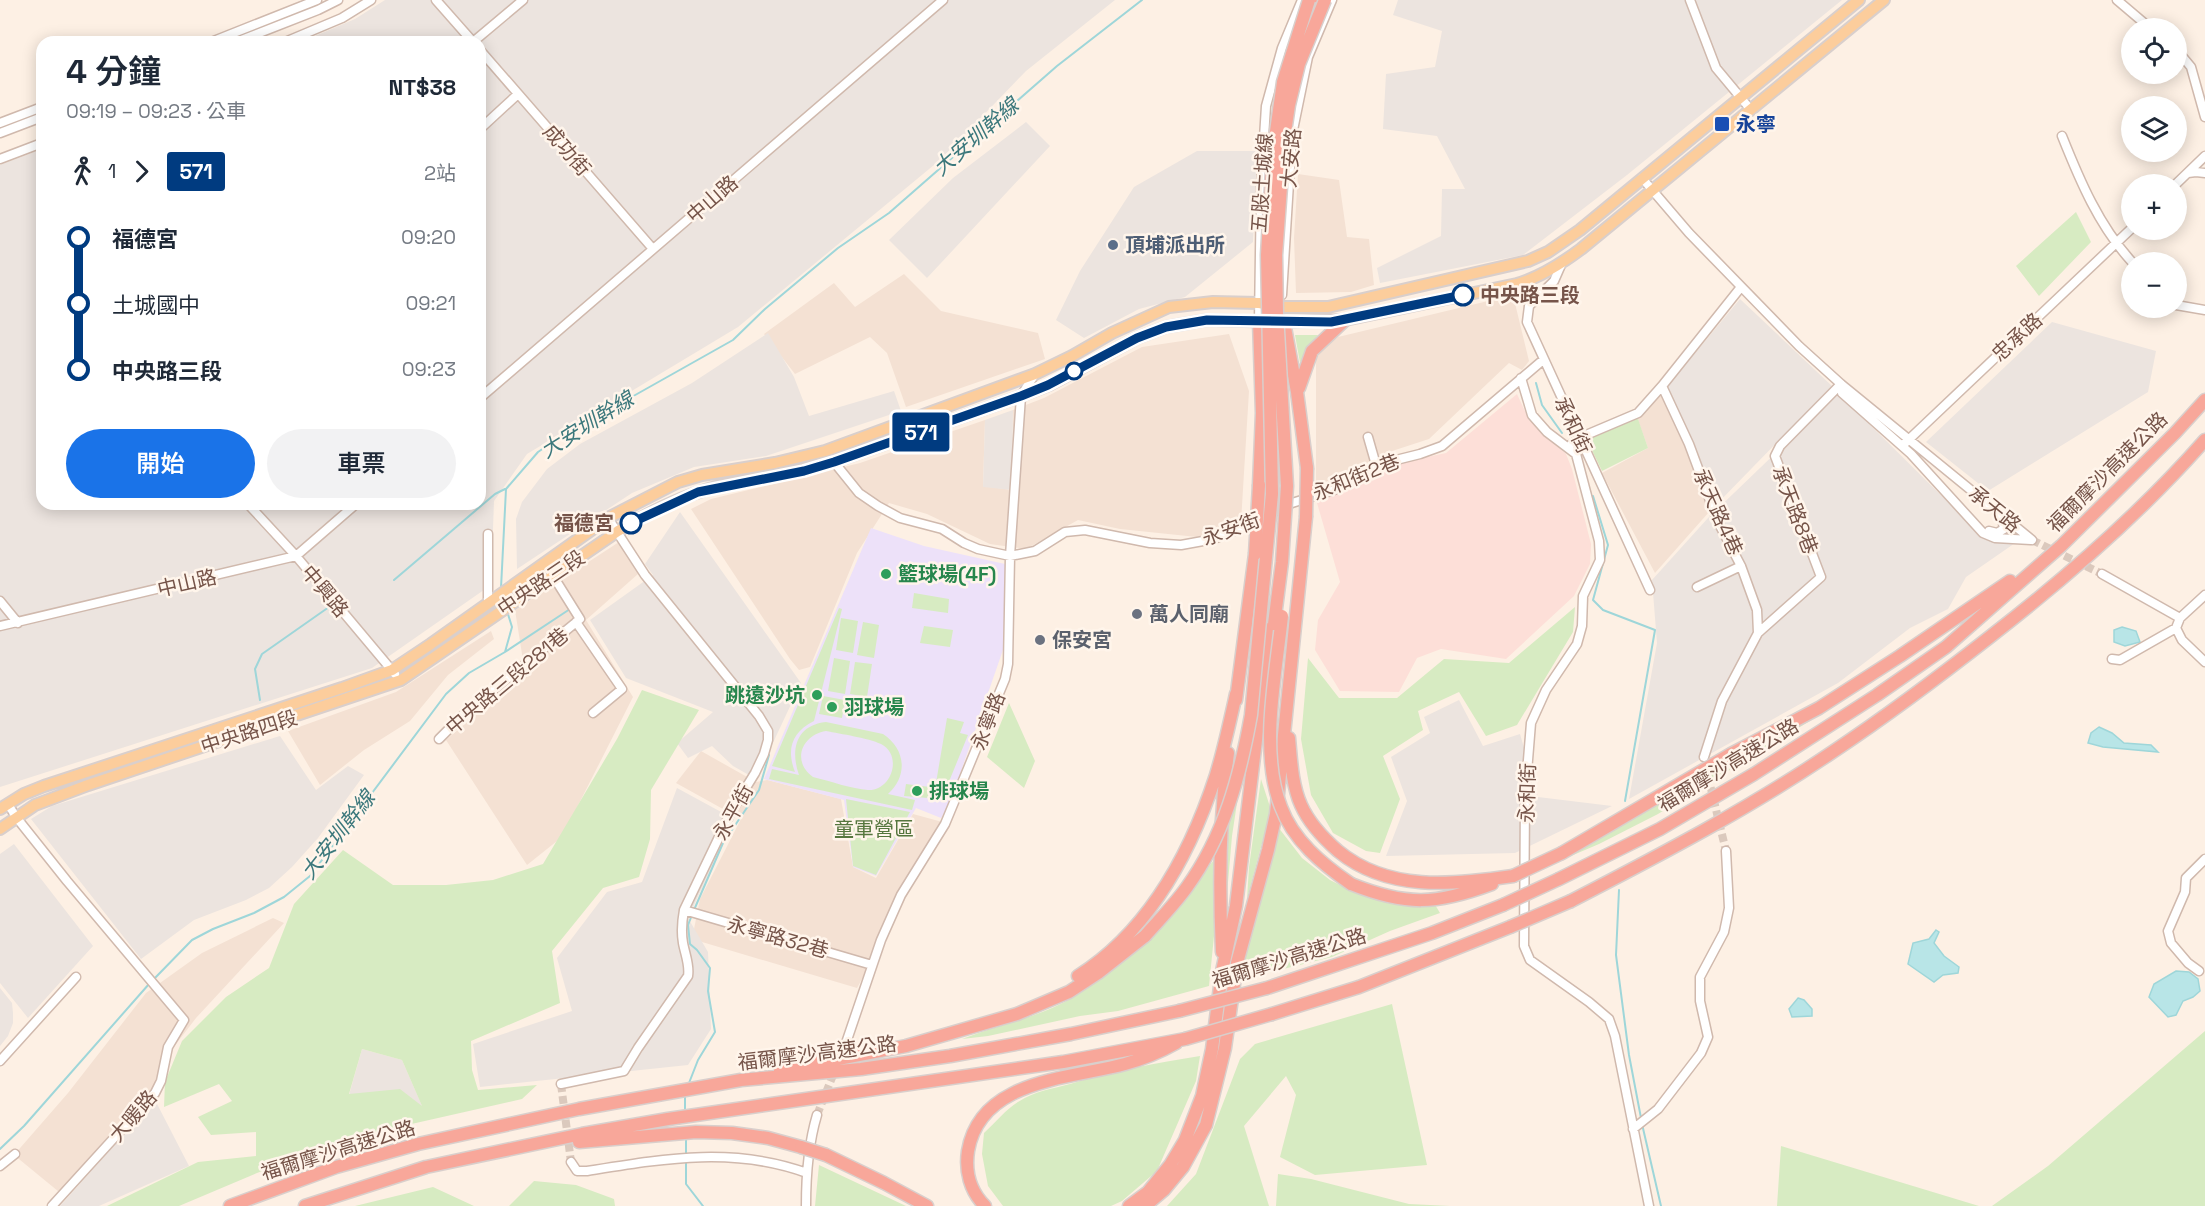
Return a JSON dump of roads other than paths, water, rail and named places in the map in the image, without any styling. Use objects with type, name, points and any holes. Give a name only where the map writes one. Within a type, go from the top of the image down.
[{"type":"highway","name":"五股土城線","points":[[1299,45],[1309,0]]},
{"type":"highway","points":[[1299,45],[1316,0]]},
{"type":"highway","name":"五股土城線","points":[[1275,375],[1267,255],[1273,153],[1281,90],[1299,45],[1325,0]]},
{"type":"highway","points":[[1297,392],[1304,367],[1312,351],[1345,320]]},
{"type":"highway","points":[[1222,971],[1222,853],[1225,776],[1255,554],[1259,484],[1262,413],[1259,321]]},
{"type":"highway","points":[[1237,963],[1276,814],[1306,517],[1307,468],[1297,392],[1284,322]]},
{"type":"highway","points":[[1145,1206],[1164,1190],[1183,1167],[1206,1125],[1225,1048],[1237,963],[1240,916],[1272,624],[1280,490],[1275,375]]},
{"type":"highway","points":[[1275,375],[1291,439],[1294,495],[1269,743],[1273,776],[1281,807],[1291,826],[1309,850],[1329,869],[1350,884],[1379,895],[1409,901],[1440,899],[1468,893],[1513,876],[1562,853],[1731,754],[1819,708],[2049,556]]},
{"type":"highway","points":[[741,1080],[778,1070],[906,1046],[1042,1005],[1069,992],[1098,973],[1145,936],[1186,889],[1203,864],[1226,815],[1245,751],[1251,715],[1272,494],[1275,375]]},
{"type":"highway","name":"福爾摩沙高速公路","points":[[230,1206],[336,1167],[418,1144],[579,1109],[741,1080],[861,1069],[950,1056],[1179,1011],[1267,988],[1432,933],[1503,905],[1660,829],[1754,774],[1868,701],[1946,646],[2049,556],[2175,433],[2205,400]]},
{"type":"highway","points":[[305,1206],[426,1167],[582,1134],[685,1117],[964,1078],[1185,1039],[1359,987],[1510,927],[1570,901],[1671,849],[1770,792],[1887,715],[2030,605],[2086,558],[2125,522],[2205,440]]},
{"type":"highway","points":[[1129,1206],[1148,1192],[1170,1165],[1185,1140],[1202,1096],[1212,1049],[1222,971],[1236,906],[1272,624]]},
{"type":"highway","points":[[996,1020],[1055,992],[1088,970],[1122,940],[1163,891],[1196,828],[1216,774],[1236,694]]},
{"type":"highway","points":[[1287,705],[1292,770],[1300,804],[1313,826],[1354,864],[1384,876],[1411,882],[1438,884],[1474,882],[1513,876]]},
{"type":"highway","points":[[985,1206],[979,1200],[970,1182],[966,1162],[969,1144],[976,1125],[989,1110],[1011,1095],[1043,1081],[1124,1064],[1160,1052],[1185,1039]]},
{"type":"highway","points":[[426,1167],[582,1142],[686,1133],[732,1133],[768,1138],[825,1155],[927,1206]]},
{"type":"main road","name":"中央路三段","points":[[490,618],[618,531],[647,514],[698,492],[804,471],[834,462],[1021,396],[1048,385],[1137,338],[1166,327],[1207,320],[1284,322],[1345,320],[1517,284],[1561,265],[1884,0]]},
{"type":"main road","name":"中央路三段","points":[[488,604],[608,518],[678,482],[702,475],[776,463],[825,451],[1035,374],[1112,333],[1169,307],[1213,302],[1259,303],[1282,307],[1328,307],[1528,261],[1548,252],[1575,234],[1857,1]]},
{"type":"main road","points":[[1575,234],[1584,247]]},
{"type":"main road","name":"中央路四段","points":[[4,807],[44,786],[392,670],[488,604]]},
{"type":"main road","name":"中央路四段","points":[[0,829],[35,805],[88,785],[400,680],[490,618]]},
{"type":"street","points":[[226,36],[317,0]]},
{"type":"street","points":[[251,36],[338,0]]},
{"type":"street","points":[[299,36],[342,18],[371,0]]},
{"type":"street","points":[[436,0],[468,36]]},
{"type":"street","points":[[480,36],[523,0]]},
{"type":"street","name":"中山路","points":[[486,393],[943,0]]},
{"type":"street","name":"大安路","points":[[1259,321],[1261,185],[1266,106],[1282,48],[1302,0]]},
{"type":"street","name":"大安路","points":[[1284,322],[1282,307],[1292,135],[1308,57],[1332,0]]},
{"type":"street","points":[[1690,0],[1716,68],[1751,110]]},
{"type":"street","points":[[2117,0],[2138,18]]},
{"type":"street","name":"成功街","points":[[486,57],[653,249]]},
{"type":"street","points":[[2187,62],[2191,67],[2205,117]]},
{"type":"street","points":[[486,123],[518,94]]},
{"type":"street","points":[[0,123],[36,109]]},
{"type":"street","points":[[0,133],[36,119]]},
{"type":"street","points":[[2062,136],[2079,181],[2115,244],[2123,252]]},
{"type":"street","points":[[0,159],[36,145]]},
{"type":"street","points":[[2188,173],[2205,156]]},
{"type":"street","points":[[2188,173],[2205,173]]},
{"type":"street","name":"承天路","points":[[1642,178],[1689,233],[1799,346],[1905,443],[2032,540],[1995,538],[1983,533],[1905,443]]},
{"type":"street","name":"忠承路","points":[[1905,443],[2121,238]]},
{"type":"street","name":"承和街","points":[[1561,265],[1554,280],[1534,300],[1527,312],[1527,322],[1650,590]]},
{"type":"street","points":[[1568,447],[1579,438],[1638,413],[1662,387],[1741,287]]},
{"type":"street","points":[[2187,307],[2205,310]]},
{"type":"street","name":"永和街2巷","points":[[1275,512],[1292,503],[1334,490],[1376,465],[1442,446],[1543,360]]},
{"type":"street","name":"永寧路","points":[[846,1044],[872,965],[901,895],[947,821],[1005,679],[1008,664],[1010,556],[1021,396],[1035,374]]},
{"type":"street","name":"永和街","points":[[1521,378],[1532,415],[1547,432],[1576,454],[1599,541],[1600,560],[1583,596],[1582,626],[1577,644],[1546,690],[1531,723],[1526,797],[1524,946],[1530,960],[1609,1019],[1615,1036],[1635,1127],[1649,1206]]},
{"type":"street","name":"承天路8巷","points":[[1758,633],[1821,577],[1775,456],[1780,446],[1841,384]]},
{"type":"street","name":"承天路4巷","points":[[1662,387],[1689,444],[1718,522],[1741,566],[1757,610],[1758,633]]},
{"type":"street","points":[[1368,437],[1376,465]]},
{"type":"street","points":[[834,462],[859,493],[900,518],[942,529],[978,549],[1010,556]]},
{"type":"street","name":"中興路","points":[[254,510],[296,556],[400,680]]},
{"type":"street","name":"中山路","points":[[0,626],[296,556],[349,510]]},
{"type":"street","name":"永安街","points":[[1010,556],[1035,551],[1065,532],[1075,530],[1150,543],[1181,545],[1214,539],[1275,512]]},
{"type":"street","points":[[1971,519],[1986,529],[1997,532],[2004,530],[2002,516]]},
{"type":"street","name":"永平街","points":[[561,1084],[624,1071],[688,976],[689,969],[683,942],[684,910],[731,812],[755,773],[766,747],[768,731],[759,716],[645,575],[608,518]]},
{"type":"street","points":[[2005,538],[2014,526]]},
{"type":"street","points":[[488,534],[488,604]]},
{"type":"street","name":"中央路三段281巷","points":[[439,739],[463,715],[580,619],[545,563]]},
{"type":"street","points":[[1697,587],[1741,566]]},
{"type":"street","points":[[2102,574],[2180,618]]},
{"type":"street","points":[[2112,659],[2120,660],[2176,628],[2180,618],[2205,595]]},
{"type":"street","points":[[0,601],[18,623]]},
{"type":"street","points":[[576,622],[622,689],[593,713]]},
{"type":"street","points":[[2176,628],[2182,640],[2205,662]]},
{"type":"street","points":[[1704,757],[1722,701],[1758,633]]},
{"type":"street","points":[[4,807],[16,817]]},
{"type":"street","name":"大暖路","points":[[16,817],[184,1020],[168,1047],[161,1080],[155,1093],[52,1206]]},
{"type":"street","points":[[1635,1127],[1658,1109],[1701,1053],[1708,1038],[1700,1001],[1700,977],[1724,932],[1729,908],[1726,852]]},
{"type":"street","points":[[2199,971],[2188,963],[2171,943],[2168,931],[2185,892],[2186,878],[2205,859]]},
{"type":"street","name":"永寧路32巷","points":[[684,910],[872,965]]},
{"type":"street","points":[[0,1061],[76,977]]},
{"type":"street","points":[[806,1206],[807,1162],[817,1115]]},
{"type":"street","points":[[0,1166],[15,1154]]},
{"type":"street","points":[[571,1162],[577,1171],[586,1171],[691,1156],[724,1156],[784,1165],[807,1173]]},
{"type":"water","points":[[2122,627],[2136,631],[2140,642],[2125,646],[2114,642],[2114,630]]},
{"type":"water","points":[[2099,727],[2112,733],[2124,743],[2151,745],[2158,752],[2103,747],[2088,743],[2091,733]]},
{"type":"water","points":[[1936,930],[1939,932],[1934,943],[1944,956],[1959,967],[1958,973],[1943,975],[1934,982],[1908,964],[1913,943],[1929,939]]},
{"type":"water","points":[[2176,971],[2189,972],[2198,979],[2200,991],[2183,1001],[2176,1015],[2168,1017],[2149,997],[2154,984]]},
{"type":"water","points":[[1798,998],[1804,1000],[1812,1009],[1812,1016],[1792,1017],[1789,1009]]},
{"type":"waterway","name":"大安圳幹線","points":[[501,588],[506,489],[538,452],[557,439],[733,340],[765,309],[838,248],[889,213],[1057,66],[1142,0]]},
{"type":"waterway","points":[[1536,383],[1542,405],[1562,433]]},
{"type":"waterway","points":[[486,502],[505,489]]},
{"type":"waterway","points":[[1593,496],[1608,545],[1593,600],[1603,610],[1655,630],[1625,801]]},
{"type":"waterway","points":[[394,580],[476,510]]},
{"type":"waterway","points":[[260,700],[255,669],[262,654],[329,607]]},
{"type":"waterway","points":[[505,652],[570,609]]},
{"type":"waterway","name":"大安圳幹線","points":[[153,980],[192,940],[284,897],[310,876],[446,694],[469,673],[505,652],[512,627],[507,611]]},
{"type":"waterway","points":[[694,910],[723,843],[759,790],[769,755]]},
{"type":"waterway","points":[[1619,890],[1616,955],[1629,1055],[1641,1118]]},
{"type":"waterway","points":[[689,1083],[698,1060],[715,1032],[708,991],[710,968],[690,944],[688,925],[692,915]]},
{"type":"waterway","name":"大安圳幹線","points":[[0,1149],[24,1126],[149,984]]},
{"type":"waterway","points":[[685,1094],[685,1113]]},
{"type":"waterway","points":[[1642,1124],[1661,1206]]},
{"type":"waterway","points":[[686,1136],[686,1155]]},
{"type":"waterway","points":[[686,1160],[686,1184],[703,1206]]},
{"type":"tunnel","points":[[2032,540],[2102,574]]},
{"type":"tunnel","points":[[1705,764],[1726,851]]},
{"type":"tunnel","points":[[817,1115],[846,1043]]},
{"type":"tunnel","points":[[561,1084],[571,1162]]},
{"type":"place","name":"永寧","points":[[1722,124]]},
{"type":"place","name":"頂埔派出所","points":[[1113,245]]},
{"type":"place","name":"中央路三段","points":[[1463,295]]},
{"type":"place","name":"福德宮","points":[[631,523]]},
{"type":"place","name":"籃球場(4F)","points":[[886,574]]},
{"type":"place","name":"萬人同廟","points":[[1137,614]]},
{"type":"place","name":"保安宮","points":[[1040,640]]},
{"type":"place","name":"跳遠沙坑","points":[[817,695]]},
{"type":"place","name":"羽球場","points":[[832,707]]},
{"type":"place","name":"排球場","points":[[917,791]]},
{"type":"park label","name":"童軍營區","points":[[874,829]]}]
